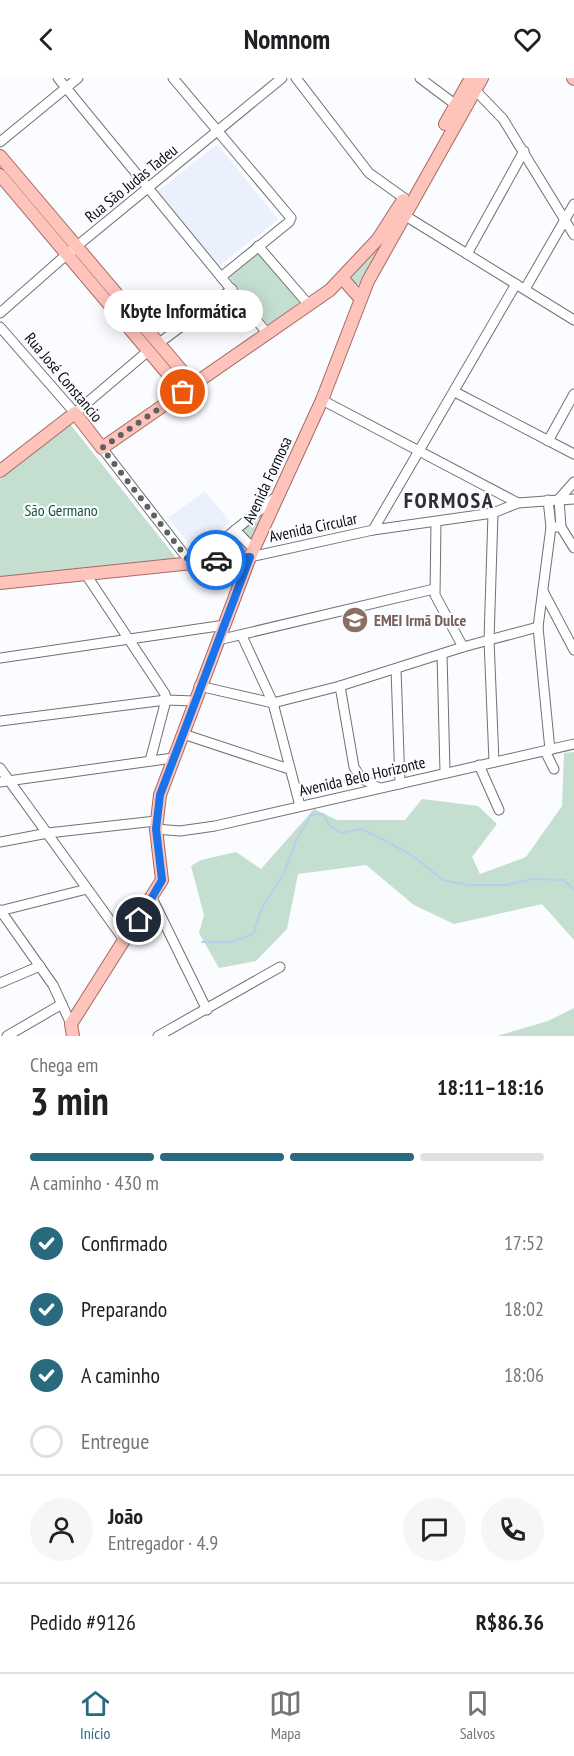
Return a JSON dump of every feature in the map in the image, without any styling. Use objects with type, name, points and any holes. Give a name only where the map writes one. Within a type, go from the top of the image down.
[{"type":"main road","name":"Avenida Formosa","points":[[450,124],[456,105],[473,84],[482,78]]},
{"type":"main road","name":"Avenida Formosa","points":[[72,1030],[152,898],[162,874],[156,825],[160,795],[252,553],[322,400],[383,242],[404,198],[427,164],[473,84]]},
{"type":"main road","points":[[0,156],[147,351],[188,388]]},
{"type":"main road","name":"Avenida Formosa","points":[[102,448],[343,279],[383,242],[404,215],[427,164]]},
{"type":"main road","points":[[0,175],[159,343],[188,388]]},
{"type":"main road","points":[[343,279],[360,298]]},
{"type":"main road","points":[[2,466],[75,413]]},
{"type":"main road","name":"Rua José Constancio","points":[[75,413],[102,448]]},
{"type":"main road","name":"Avenida Circular","points":[[0,583],[252,553]]},
{"type":"street","points":[[58,78],[267,333]]},
{"type":"street","points":[[0,142],[78,78]]},
{"type":"street","points":[[173,78],[291,219],[221,277]]},
{"type":"street","name":"Rua São Judas Tadeu","points":[[0,313],[71,251],[282,78]]},
{"type":"street","points":[[296,78],[369,173],[404,198]]},
{"type":"street","points":[[420,78],[456,105]]},
{"type":"street","points":[[473,84],[496,108],[574,235]]},
{"type":"street","points":[[467,254],[524,151]]},
{"type":"street","points":[[373,530],[455,392],[574,204]]},
{"type":"street","points":[[404,215],[574,320]]},
{"type":"street","points":[[258,246],[309,305]]},
{"type":"street","points":[[159,343],[232,289]]},
{"type":"street","name":"Rua José Constancio","points":[[0,327],[75,413]]},
{"type":"street","points":[[75,413],[147,351]]},
{"type":"street","points":[[455,392],[574,454]]},
{"type":"street","points":[[548,441],[574,394]]},
{"type":"street","points":[[322,400],[518,503]]},
{"type":"street","name":"Rua José Constancio","points":[[102,448],[194,561]]},
{"type":"street","points":[[554,769],[547,751],[538,627],[559,499],[574,482]]},
{"type":"street","points":[[194,561],[277,496]]},
{"type":"street","name":"Avenida Circular","points":[[252,553],[373,530],[492,513],[518,503],[574,499]]},
{"type":"street","points":[[548,500],[556,527],[574,548]]},
{"type":"street","points":[[492,513],[489,640],[494,762]]},
{"type":"street","points":[[436,522],[434,590],[463,647]]},
{"type":"street","points":[[235,530],[252,553]]},
{"type":"street","points":[[85,573],[160,684],[165,700],[150,761]]},
{"type":"street","points":[[218,640],[434,590]]},
{"type":"street","points":[[543,591],[574,650]]},
{"type":"street","points":[[0,657],[225,625]]},
{"type":"street","points":[[200,686],[273,703],[340,686],[463,647],[538,627]]},
{"type":"street","points":[[242,636],[273,703],[300,806]]},
{"type":"street","points":[[442,654],[445,772]]},
{"type":"street","points":[[396,669],[400,784]]},
{"type":"street","points":[[340,686],[354,767],[361,778],[379,788]]},
{"type":"street","points":[[0,721],[165,700],[195,701]]},
{"type":"street","points":[[183,734],[289,769]]},
{"type":"street","name":"Avenida Belo Horizonte","points":[[0,842],[48,833],[156,825],[195,830],[574,744]]},
{"type":"street","points":[[5,781],[173,758]]},
{"type":"street","points":[[479,765],[499,810]]},
{"type":"street","points":[[0,768],[5,781],[48,833],[125,942]]},
{"type":"street","points":[[72,1030],[62,1005],[40,966],[0,911],[87,889]]},
{"type":"street","points":[[152,898],[207,1010]]},
{"type":"street","points":[[0,983],[40,966]]},
{"type":"street","points":[[158,1036],[280,967]]},
{"type":"street","points":[[7,1036],[62,1005]]},
{"type":"shaded area","points":[[217,144],[278,219],[218,267],[157,192]]},
{"type":"shaded area","points":[[205,491],[230,522],[194,550],[168,518]]},
{"type":"green space","points":[[380,244],[382,246],[362,284],[353,284],[351,275]]},
{"type":"green space","points":[[259,252],[300,302],[269,326],[229,277]]},
{"type":"green space","name":"São Germano","points":[[70,424],[177,559],[0,579],[0,479]]},
{"type":"green space","points":[[263,513],[248,549],[212,553]]},
{"type":"green space","points":[[574,752],[574,940],[542,904],[454,924],[414,905],[366,865],[298,874],[287,929],[256,961],[219,968],[199,933],[204,915],[191,866],[201,860],[236,852],[261,869],[314,809],[337,820],[405,820],[422,799],[478,806],[497,824],[472,857],[480,874],[526,857],[562,806],[564,753]]},
{"type":"green space","points":[[574,1008],[574,1036],[497,1036],[548,1021]]},
{"type":"waterway","points":[[202,942],[232,942],[253,934],[262,908],[284,873],[296,841],[311,815],[323,814],[330,826],[341,833],[361,829],[380,838],[413,856],[443,880],[468,885],[507,885],[531,879],[564,880],[574,890]]},
{"type":"way so far","points":[[183,392],[102,448],[190,562],[216,560]]},
{"type":"place","name":"Kbyte Informática","points":[[183,392]]},
{"type":"place","name":"EMEI Irmã Dulce","points":[[355,620]]},
{"type":"district","name":"FORMOSA","points":[[449,500]]},
{"type":"route","points":[[139,920],[162,880],[156,829],[160,795],[250,557],[216,560]]}]
